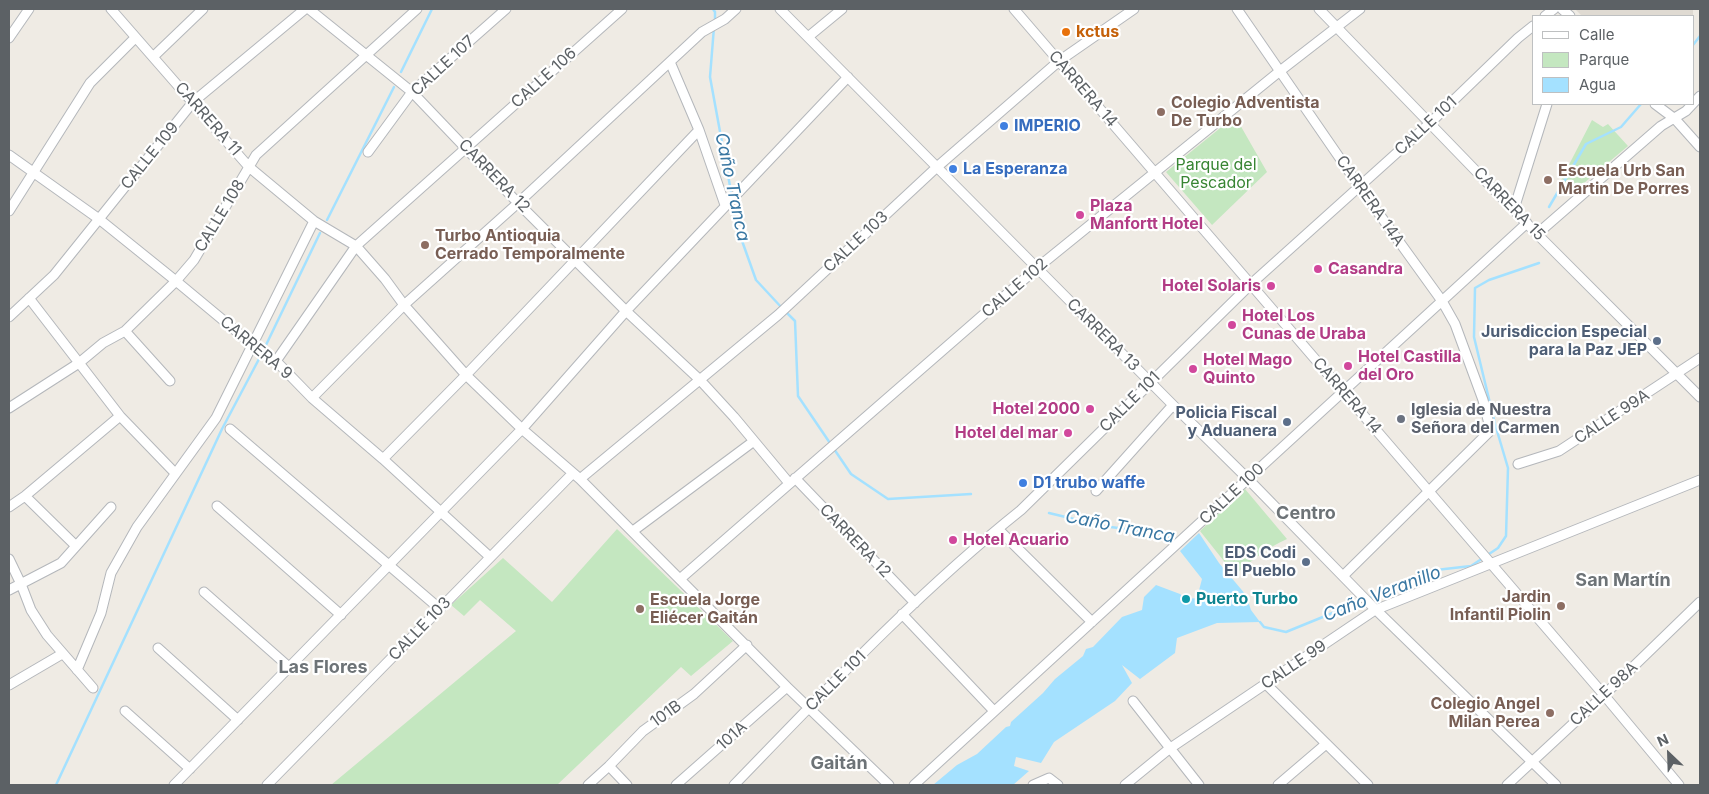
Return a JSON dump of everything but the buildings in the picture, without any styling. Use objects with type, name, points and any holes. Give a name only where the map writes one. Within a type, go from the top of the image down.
[{"type":"street","points":[[9,38],[29,9]]},
{"type":"street","name":"CARRERA 11","points":[[110,9],[249,167],[314,221],[356,246],[385,279],[404,305],[466,375],[522,430],[577,476],[787,687],[889,785]]},
{"type":"street","points":[[153,57],[203,9]]},
{"type":"street","points":[[307,9],[365,55]]},
{"type":"street","name":"CALLE 109","points":[[9,317],[54,275],[193,102],[307,9]]},
{"type":"street","name":"CALLE 108","points":[[9,408],[79,363],[103,343],[125,331],[176,281],[194,260],[256,155],[417,9]]},
{"type":"street","name":"CALLE 107","points":[[368,152],[412,92],[506,9]]},
{"type":"street","name":"CALLE 106","points":[[276,362],[356,246],[622,9]]},
{"type":"street","points":[[312,398],[404,305],[518,203],[702,32],[725,19],[736,9]]},
{"type":"street","name":"CARRERA 13","points":[[780,9],[1248,479],[1373,608],[1556,785]]},
{"type":"street","points":[[808,37],[842,9]]},
{"type":"street","name":"CARRERA 14","points":[[1014,9],[1679,785]]},
{"type":"street","name":"CALLE 103","points":[[267,785],[490,558],[577,476],[700,380],[778,315],[937,167],[1059,62],[1134,9]]},
{"type":"street","name":"CARRERA 14A","points":[[1237,9],[1359,186],[1442,301],[1455,324],[1480,392],[1489,424],[1489,432],[1429,492]]},
{"type":"street","name":"CARRERA 15","points":[[1319,9],[1537,234],[1700,397]]},
{"type":"street","name":"CALLE 102","points":[[680,578],[1037,268],[1280,71],[1360,9]]},
{"type":"street","name":"CALLE 101","points":[[734,785],[902,614],[1021,510],[1251,284],[1430,123],[1532,27]]},
{"type":"street","points":[[9,211],[90,83],[135,38]]},
{"type":"street","name":"CARRERA 12","points":[[365,55],[412,92],[518,203],[626,311],[700,380],[792,481],[914,603]]},
{"type":"street","points":[[670,62],[727,203]]},
{"type":"street","points":[[174,785],[522,430],[626,311],[848,77]]},
{"type":"street","points":[[1514,209],[1547,105]]},
{"type":"street","points":[[1537,234],[1661,126],[1686,111],[1692,105]]},
{"type":"street","points":[[1656,106],[1674,118],[1700,147]]},
{"type":"street","points":[[383,459],[466,375],[699,130]]},
{"type":"street","name":"CARRERA 9","points":[[9,155],[99,219],[252,345],[276,362],[312,398],[383,459],[490,558]]},
{"type":"street","points":[[77,670],[101,613],[111,573],[137,527],[216,418],[314,221]]},
{"type":"street","name":"CALLE 100","points":[[914,785],[1527,223]]},
{"type":"street","points":[[29,298],[120,416],[175,473]]},
{"type":"street","points":[[125,331],[170,381]]},
{"type":"street","name":"CALLE 99A","points":[[1518,464],[1559,451],[1700,358]]},
{"type":"street","points":[[1096,491],[1173,405]]},
{"type":"street","points":[[9,508],[120,416]]},
{"type":"street","points":[[230,429],[440,609]]},
{"type":"street","points":[[633,531],[754,441]]},
{"type":"street","name":"CALLE 99","points":[[1125,785],[1169,749],[1266,684],[1373,608],[1700,480]]},
{"type":"street","points":[[1342,576],[1429,492]]},
{"type":"street","points":[[25,496],[76,546]]},
{"type":"street","points":[[217,506],[341,615]]},
{"type":"street","points":[[9,590],[61,563],[111,507]]},
{"type":"street","points":[[998,529],[1092,622]]},
{"type":"street","points":[[9,559],[31,610],[47,635],[93,688]]},
{"type":"street","points":[[204,592],[289,668]]},
{"type":"street","name":"CALLE 98A","points":[[1507,785],[1604,696],[1700,602]]},
{"type":"street","points":[[902,614],[994,711]]},
{"type":"street","name":"101B","points":[[588,785],[643,731],[694,694],[747,645]]},
{"type":"street","points":[[158,648],[238,720]]},
{"type":"street","points":[[9,685],[62,654]]},
{"type":"street","points":[[1266,684],[1368,785]]},
{"type":"street","name":"101A","points":[[676,785],[787,687]]},
{"type":"street","points":[[1133,701],[1199,785]]},
{"type":"street","points":[[125,711],[190,769]]},
{"type":"street","points":[[1278,785],[1326,744]]},
{"type":"street","points":[[609,766],[626,785]]},
{"type":"street","points":[[1033,785],[1049,778],[1058,785]]},
{"type":"shaded area","points":[[1575,9],[1693,9],[1693,15],[1581,15]]},
{"type":"green space","name":"Parque del Pescador","points":[[1235,116],[1267,172],[1212,225],[1166,172]]},
{"type":"green space","points":[[1592,120],[1603,127],[1608,124],[1628,146],[1571,194],[1557,188]]},
{"type":"green space","points":[[1245,489],[1287,539],[1247,564],[1235,575],[1200,531]]},
{"type":"green space","points":[[617,529],[733,641],[691,676],[681,667],[557,785],[331,785],[516,631],[480,600],[464,616],[451,605],[503,558],[552,602]]},
{"type":"water","points":[[1199,533],[1219,563],[1246,595],[1251,610],[1260,622],[1217,623],[1177,638],[1175,653],[1140,679],[1122,665],[1132,683],[1115,701],[1054,742],[1041,763],[1016,757],[1014,766],[1029,771],[1013,785],[933,785],[957,765],[977,754],[1006,727],[1010,726],[1011,722],[1043,693],[1055,679],[1083,656],[1086,649],[1093,647],[1122,617],[1142,610],[1144,597],[1156,585],[1180,594],[1186,599],[1197,598],[1202,579],[1180,551]]},
{"type":"waterway","points":[[401,72],[432,9]]},
{"type":"waterway","name":"Caño Tranca","points":[[713,9],[715,21]]},
{"type":"waterway","name":"Caño Tranca","points":[[714,27],[710,77],[732,197]]},
{"type":"waterway","name":"Caño Veranillo","points":[[1694,44],[1700,36]]},
{"type":"waterway","points":[[327,220],[394,87]]},
{"type":"waterway","name":"Caño Veranillo","points":[[1549,207],[1586,144],[1621,127],[1640,105]]},
{"type":"waterway","name":"Caño Tranca","points":[[732,202],[736,224],[756,280],[782,308]]},
{"type":"waterway","points":[[266,345],[320,233]]},
{"type":"waterway","name":"Caño Veranillo","points":[[1367,599],[1436,570],[1471,566],[1498,548],[1506,536],[1508,468],[1495,424],[1474,337],[1475,288],[1489,280],[1539,263]]},
{"type":"waterway","name":"Caño Tranca","points":[[786,312],[795,321],[798,396],[851,474],[888,499],[971,494]]},
{"type":"waterway","points":[[56,785],[222,429],[259,359]]},
{"type":"waterway","name":"Caño Tranca","points":[[1049,513],[1103,526],[1156,533],[1177,539]]},
{"type":"waterway","name":"Caño Veranillo","points":[[1260,622],[1264,627],[1286,632],[1362,601]]},
{"type":"place","name":"kctus","points":[[1066,32]]},
{"type":"place","name":"Colegio Adventista De Turbo","points":[[1161,112]]},
{"type":"place","name":"IMPERIO","points":[[1004,126]]},
{"type":"place","name":"La Esperanza","points":[[953,169]]},
{"type":"place","name":"Escuela Urb San Martin De Porres","points":[[1548,180]]},
{"type":"place","name":"Plaza Manfortt Hotel","points":[[1080,215]]},
{"type":"place","name":"Turbo Antioquia Cerrado Temporalmente","points":[[425,245]]},
{"type":"place","name":"Casandra","points":[[1318,269]]},
{"type":"place","name":"Hotel Solaris","points":[[1271,286]]},
{"type":"place","name":"Hotel Los Cunas de Uraba","points":[[1232,325]]},
{"type":"place","name":"Jurisdiccion Especial para la Paz JEP","points":[[1657,341]]},
{"type":"place","name":"Hotel Castilla del Oro","points":[[1348,366]]},
{"type":"place","name":"Hotel Mago Quinto","points":[[1193,369]]},
{"type":"place","name":"Hotel 2000","points":[[1090,409]]},
{"type":"place","name":"Iglesia de Nuestra Señora del Carmen","points":[[1401,419]]},
{"type":"place","name":"Policia Fiscal y Aduanera","points":[[1287,422]]},
{"type":"place","name":"Hotel del mar","points":[[1068,433]]},
{"type":"place","name":"D1 trubo waffe","points":[[1023,483]]},
{"type":"place","name":"Hotel Acuario","points":[[953,540]]},
{"type":"place","name":"EDS Codi El Pueblo","points":[[1306,562]]},
{"type":"place","name":"Puerto Turbo","points":[[1186,599]]},
{"type":"place","name":"Jardin Infantil Piolin","points":[[1561,606]]},
{"type":"place","name":"Escuela Jorge Eliécer Gaitán","points":[[640,609]]},
{"type":"place","name":"Colegio Angel Milan Perea","points":[[1550,713]]},
{"type":"district","name":"Centro","points":[[1306,514]]},
{"type":"district","name":"San Martín","points":[[1623,581]]},
{"type":"district","name":"Las Flores","points":[[323,668]]},
{"type":"district","name":"Gaitán","points":[[839,764]]}]
